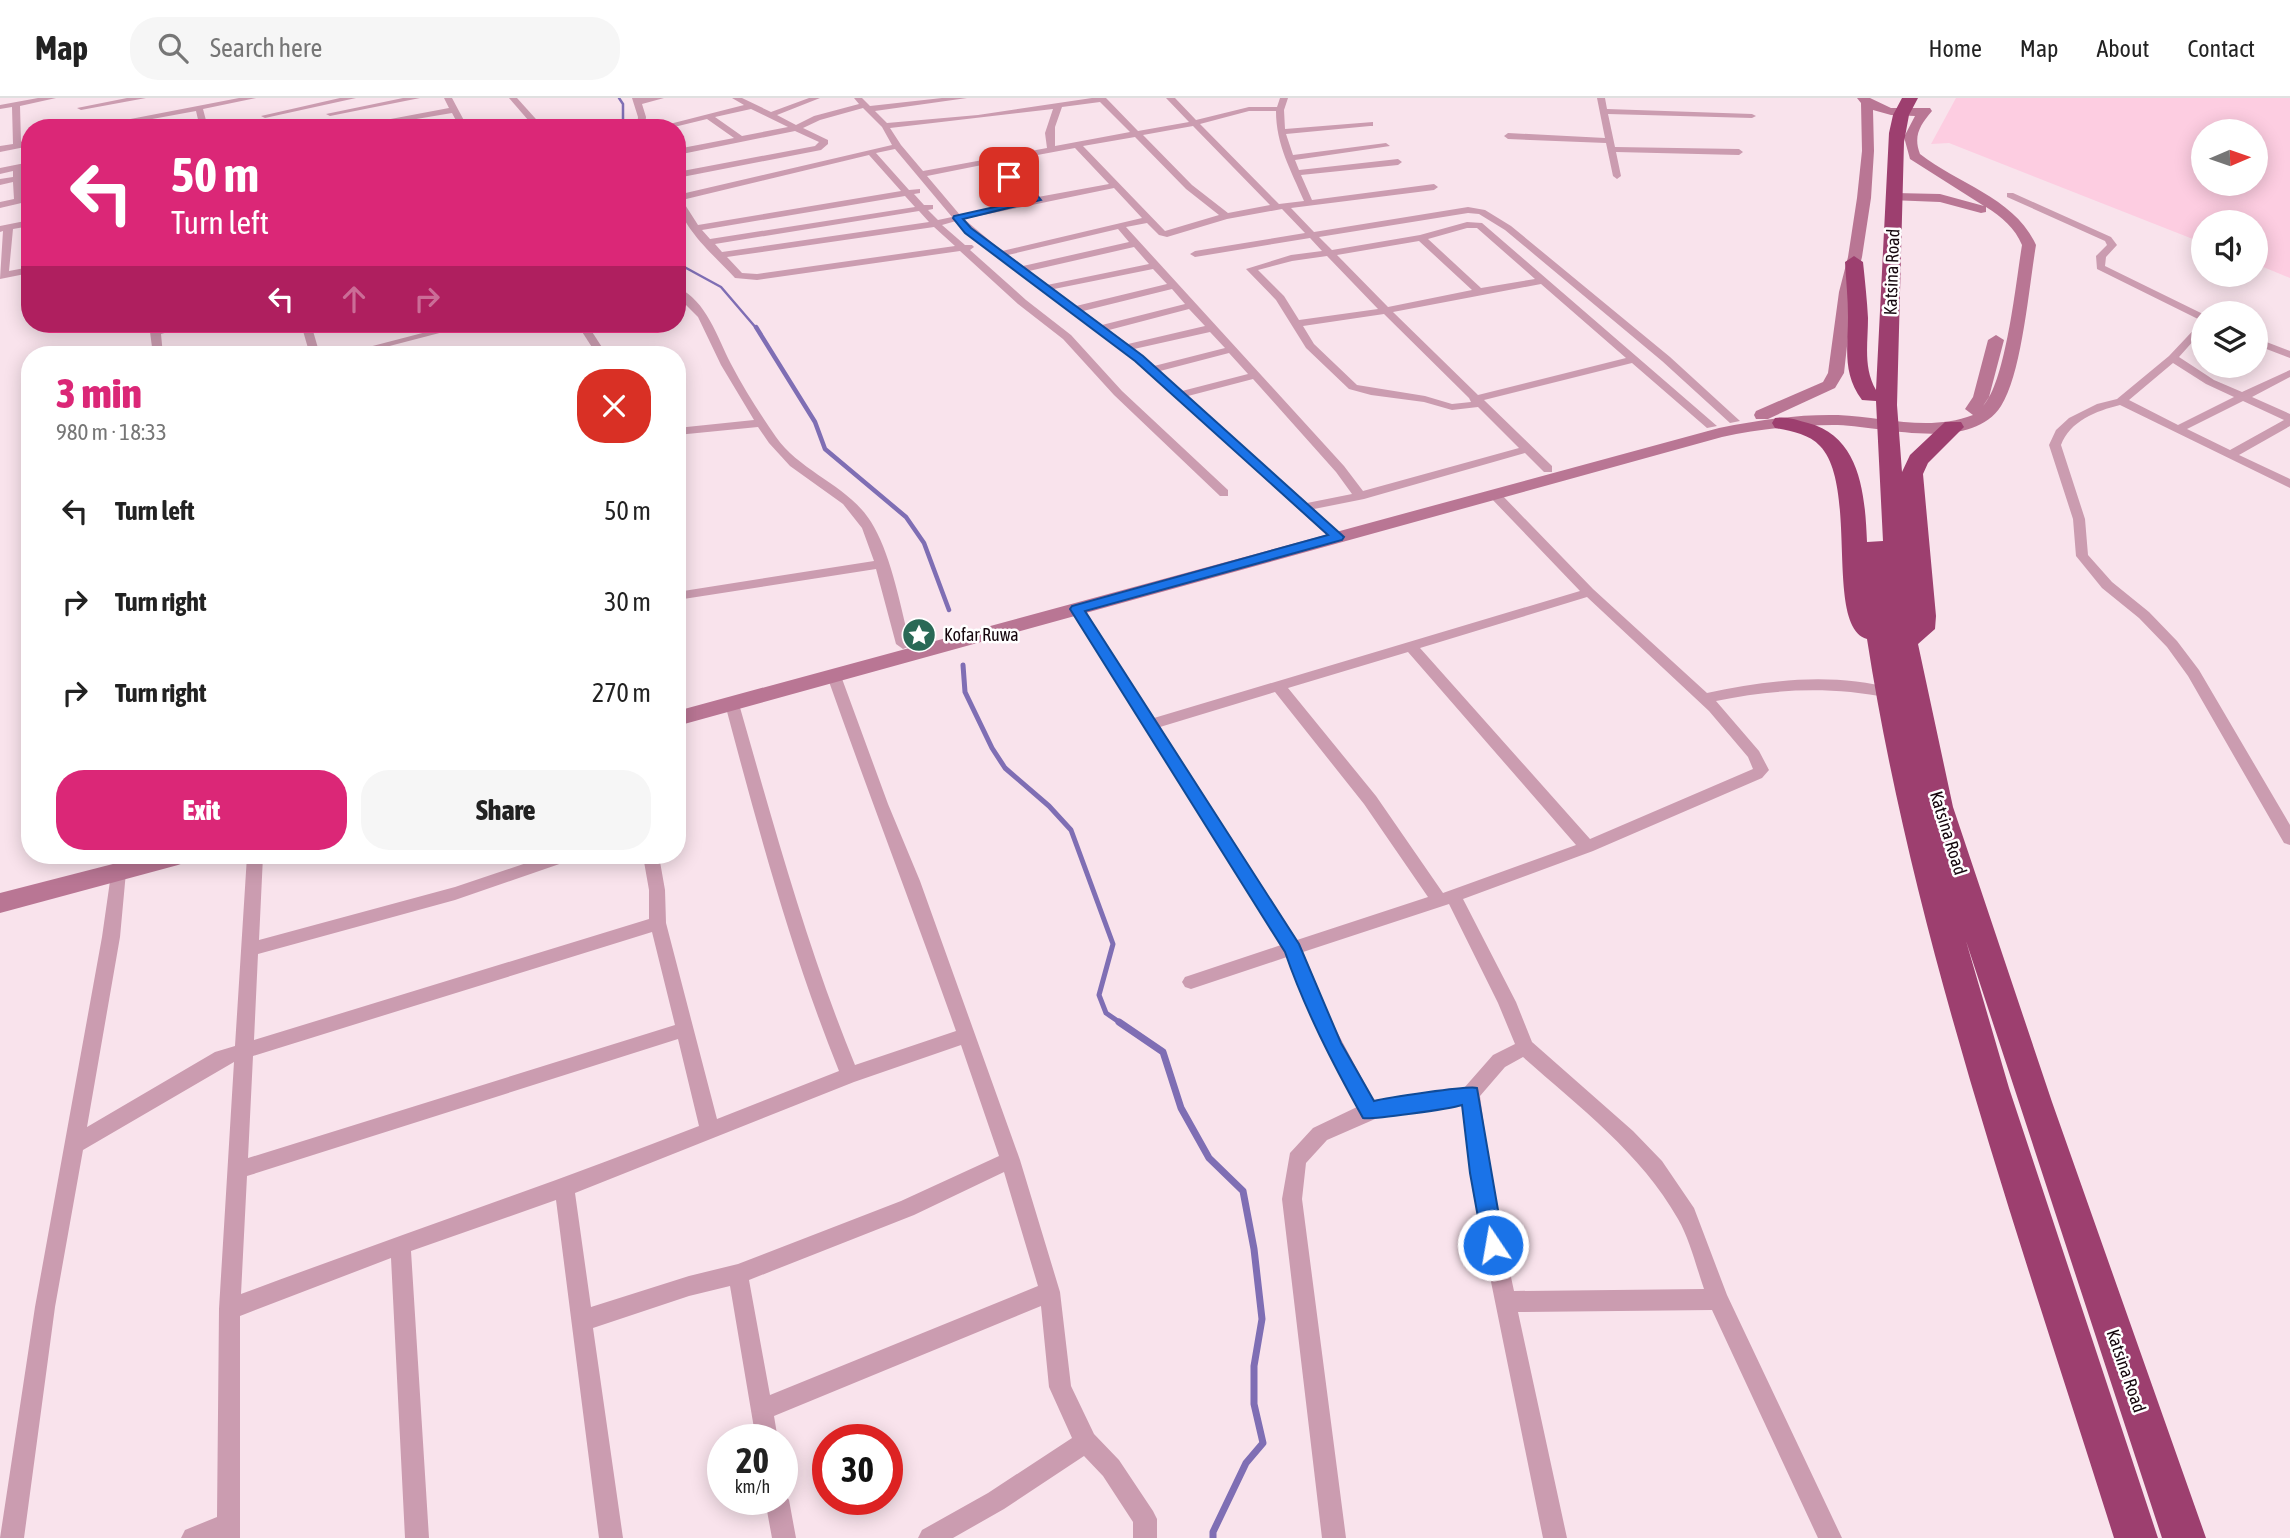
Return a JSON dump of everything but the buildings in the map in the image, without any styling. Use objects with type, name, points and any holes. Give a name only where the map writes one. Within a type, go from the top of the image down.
[{"type":"highway","name":"Katsina Road","points":[[1897,102],[1899,118],[1886,405],[1893,543],[1893,643],[1889,694],[1906,777],[1957,972],[1991,1088],[2136,1538]]},
{"type":"highway","name":"Katsina Road","points":[[1897,102],[1886,114],[1863,409],[1877,620],[1893,643],[1938,807],[2034,1102],[2184,1538]]},
{"type":"highway","points":[[1854,262],[1858,326],[1855,362],[1863,409]]},
{"type":"highway","points":[[1773,419],[1808,430],[1827,440],[1840,457],[1848,478],[1851,498],[1856,600],[1861,620],[1893,643],[1922,629],[1912,474],[1919,460],[1953,427]]},
{"type":"main road","points":[[686,702],[1333,532],[1494,494],[1773,419],[1829,385],[1836,373],[1868,151],[1897,102],[1913,125],[1910,141],[1914,156],[2006,216],[2027,237],[2029,245],[2005,379],[1994,404],[1978,420],[1953,427],[1898,422],[1863,409],[1773,419],[1734,421],[1711,426],[1548,469],[1333,532],[1077,609],[686,717]]},
{"type":"main road","points":[[1895,197],[1926,196],[1952,201],[1980,209],[2008,226],[2016,244],[2004,298]]},
{"type":"main road","points":[[1898,422],[1947,419],[1973,410],[1981,397],[1992,366],[2000,320]]},
{"type":"main road","points":[[0,888],[120,864]]},
{"type":"main road","points":[[0,903],[120,864]]},
{"type":"street","points":[[0,107],[51,98]]},
{"type":"street","points":[[80,98],[82,119]]},
{"type":"street","points":[[81,108],[141,98]]},
{"type":"street","points":[[176,98],[180,111]]},
{"type":"street","points":[[258,98],[266,119]]},
{"type":"street","points":[[265,116],[352,98]]},
{"type":"street","points":[[324,104],[331,117],[416,98]]},
{"type":"street","points":[[448,98],[459,119]]},
{"type":"street","points":[[513,98],[532,119]]},
{"type":"street","points":[[640,119],[637,100],[660,98]]},
{"type":"street","points":[[686,173],[818,148],[825,142],[736,98]]},
{"type":"street","points":[[770,115],[816,98]]},
{"type":"street","points":[[686,150],[796,128],[817,118],[863,104],[963,98]]},
{"type":"street","points":[[885,126],[1058,106],[1101,98],[1189,187],[1226,216]]},
{"type":"street","points":[[1170,98],[1281,207],[1303,225],[1385,312],[1548,469]]},
{"type":"street","points":[[1239,98],[1249,109]]},
{"type":"street","points":[[1601,98],[1617,176]]},
{"type":"street","points":[[137,119],[245,99]]},
{"type":"street","points":[[1272,99],[1282,104]]},
{"type":"street","points":[[16,104],[13,134],[17,146]]},
{"type":"street","points":[[863,104],[885,126],[897,146],[968,230],[1126,348],[1333,532]]},
{"type":"street","points":[[921,174],[1282,104]]},
{"type":"street","points":[[1282,104],[1282,132],[1288,158],[1309,204]]},
{"type":"street","points":[[686,128],[710,117],[752,106]]},
{"type":"street","points":[[1052,150],[1049,140],[1051,122],[1058,106]]},
{"type":"street","points":[[199,108],[202,119]]},
{"type":"street","points":[[417,119],[454,110]]},
{"type":"street","points":[[1603,111],[1752,116]]},
{"type":"street","points":[[0,117],[16,114]]},
{"type":"street","points":[[710,117],[742,140]]},
{"type":"street","points":[[1282,132],[1370,124]]},
{"type":"street","points":[[1508,136],[1739,152]]},
{"type":"street","points":[[686,138],[700,148]]},
{"type":"street","points":[[0,149],[21,145]]},
{"type":"street","points":[[1077,145],[1162,233],[1167,234],[1226,216],[1434,187]]},
{"type":"street","points":[[686,197],[897,146]]},
{"type":"street","points":[[1288,158],[1386,146]]},
{"type":"street","points":[[872,154],[961,249],[1067,337],[1118,393],[1224,493]]},
{"type":"street","points":[[994,160],[1009,177],[1029,190],[1036,200]]},
{"type":"street","points":[[1296,173],[1398,162]]},
{"type":"street","points":[[0,171],[21,166]]},
{"type":"street","points":[[17,167],[21,190]]},
{"type":"street","points":[[0,182],[18,179]]},
{"type":"street","points":[[719,255],[935,223],[1117,185]]},
{"type":"street","points":[[695,228],[933,188]]},
{"type":"street","points":[[2010,195],[2108,240],[2112,245],[2101,256],[2100,267],[2191,312]]},
{"type":"street","points":[[0,205],[21,201]]},
{"type":"street","points":[[707,242],[946,204]]},
{"type":"street","points":[[1303,225],[1194,249],[1313,235],[1477,210],[1508,228],[1666,359],[1734,421]]},
{"type":"street","points":[[686,214],[695,228],[739,276],[757,277],[961,249],[985,243]]},
{"type":"street","points":[[999,254],[1150,219]]},
{"type":"street","points":[[1635,359],[1452,407],[1412,396],[1359,389],[1323,360],[1280,298],[1251,270],[1291,258],[1421,238],[1467,225],[1479,225],[1545,281],[1635,359],[1711,426]]},
{"type":"street","points":[[1121,226],[1340,469],[1360,496]]},
{"type":"street","points":[[4,228],[2,276],[21,272]]},
{"type":"street","points":[[1421,238],[1479,291]]},
{"type":"street","points":[[1020,270],[1138,243]]},
{"type":"street","points":[[1527,266],[1548,262]]},
{"type":"street","points":[[1045,288],[1156,265]]},
{"type":"street","points":[[1296,324],[1385,312],[1479,291],[1545,281]]},
{"type":"street","points":[[1074,310],[1173,286]]},
{"type":"street","points":[[686,301],[702,316],[726,365],[774,441],[793,463],[857,511],[869,527],[902,645]]},
{"type":"street","points":[[1101,330],[1192,305]]},
{"type":"street","points":[[1126,348],[1212,328]]},
{"type":"street","points":[[380,346],[432,333]]},
{"type":"street","points":[[2191,338],[2173,358],[2121,401],[2094,408],[2073,419],[2060,432],[2055,445],[2079,519],[2082,556],[2107,585],[2144,615],[2172,644],[2194,673],[2290,839]]},
{"type":"street","points":[[2268,346],[2290,355]]},
{"type":"street","points":[[1152,370],[1230,350]]},
{"type":"street","points":[[2173,358],[2210,382],[2290,420]]},
{"type":"street","points":[[2178,429],[2290,373]]},
{"type":"street","points":[[1181,395],[1255,375]]},
{"type":"street","points":[[2121,401],[2290,483]]},
{"type":"street","points":[[2231,454],[2290,420]]},
{"type":"street","points":[[686,431],[762,423]]},
{"type":"street","points":[[1307,507],[1360,496],[1528,449]]},
{"type":"street","points":[[1191,982],[1446,899],[1587,847],[1758,774],[1761,770],[1754,755],[1704,698],[1590,592],[1494,494]]},
{"type":"street","points":[[686,595],[881,564]]},
{"type":"street","points":[[1149,725],[1590,592]]},
{"type":"street","points":[[1077,609],[1293,949],[1308,992],[1334,1049],[1370,1112]]},
{"type":"street","points":[[1411,646],[1587,847]]},
{"type":"street","points":[[834,676],[967,1035],[1010,1160],[1050,1292],[1060,1387],[1086,1443],[1111,1468],[1145,1519],[1145,1538]]},
{"type":"street","points":[[1704,698],[1754,687],[1794,683],[1835,683],[1889,694]]},
{"type":"street","points":[[1277,685],[1446,899],[1501,990],[1525,1047],[1626,1137],[1655,1167],[1687,1215],[1718,1299],[1830,1538]]},
{"type":"street","points":[[732,704],[778,870],[825,1014],[850,1075]]},
{"type":"street","points":[[12,1538],[45,1307],[111,937],[120,864]]},
{"type":"street","points":[[193,1538],[228,1531],[230,1309],[255,864]]},
{"type":"street","points":[[250,949],[455,894],[542,864]]},
{"type":"street","points":[[652,864],[657,890],[658,923],[710,1130]]},
{"type":"street","points":[[75,1144],[136,1110],[188,1075],[244,1050],[548,959],[658,923]]},
{"type":"street","points":[[237,1170],[685,1029]]},
{"type":"street","points":[[230,1309],[400,1245],[564,1188],[850,1075],[967,1035]]},
{"type":"street","points":[[1334,1538],[1292,1199],[1297,1158],[1320,1134],[1382,1107],[1454,1099],[1470,1094],[1499,1061],[1525,1047]]},
{"type":"street","points":[[1470,1094],[1483,1193],[1555,1538]]},
{"type":"street","points":[[581,1321],[689,1286],[737,1274],[907,1208],[1010,1160]]},
{"type":"street","points":[[564,1188],[611,1538]]},
{"type":"street","points":[[400,1245],[417,1538]]},
{"type":"street","points":[[737,1274],[764,1424]]},
{"type":"street","points":[[761,1410],[1050,1292]]},
{"type":"street","points":[[1505,1302],[1718,1299]]},
{"type":"street","points":[[930,1538],[996,1501],[1086,1443]]},
{"type":"street","points":[[780,1515],[784,1538]]},
{"type":"shaded area","points":[[1956,98],[2290,98],[2290,278],[2268,269],[2268,210],[2191,210],[2191,238],[1949,143],[1931,144]]},
{"type":"waterway","points":[[619,98],[623,104],[623,119]]},
{"type":"waterway","points":[[686,268],[721,287],[757,329]]},
{"type":"waterway","points":[[756,327],[815,422],[825,449],[906,517],[924,543],[949,610]]},
{"type":"waterway","points":[[963,665],[965,692],[992,748],[1005,768],[1049,806],[1071,830],[1113,944],[1099,995],[1106,1013],[1122,1024]]},
{"type":"waterway","points":[[1119,1022],[1163,1052],[1181,1108],[1209,1158],[1243,1191],[1254,1249],[1262,1319],[1254,1366],[1254,1404],[1263,1443],[1246,1463],[1213,1532],[1213,1538]]},
{"type":"place","name":"Kofar Ruwa","points":[[919,635]]},
{"type":"route","points":[[1009,177],[1029,190],[1036,200],[957,218],[968,230],[1139,358],[1329,526],[1338,537],[1077,609],[1293,949],[1308,992],[1334,1049],[1370,1112],[1382,1107],[1454,1099],[1470,1094],[1473,1134],[1493,1245]]}]
